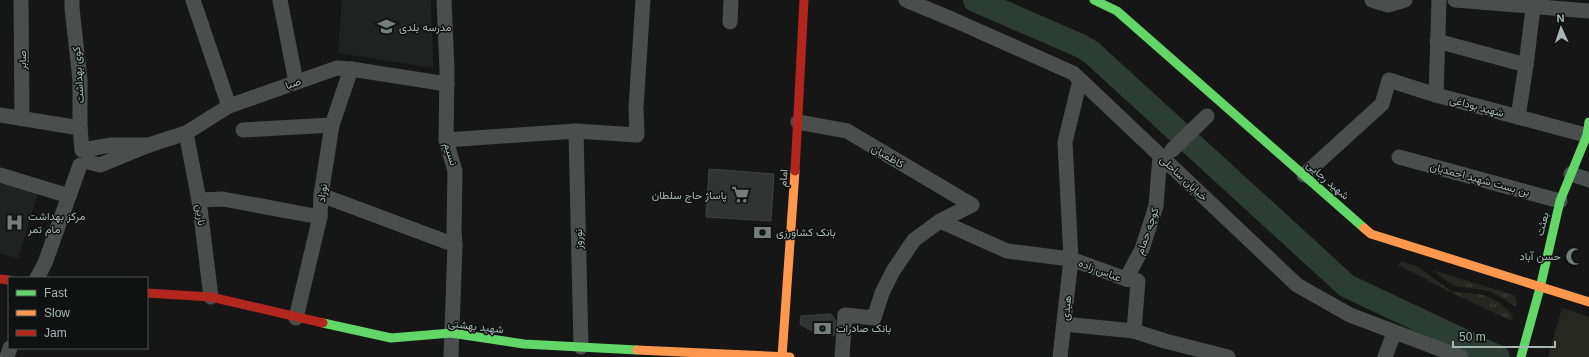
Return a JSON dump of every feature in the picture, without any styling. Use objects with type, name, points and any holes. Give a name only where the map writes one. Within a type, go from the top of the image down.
[{"type":"street","name":"صابر","points":[[22,0],[22,119]]},
{"type":"street","name":"کوی بهداشت","points":[[38,277],[45,263],[83,159],[80,128],[80,80],[72,0]]},
{"type":"street","points":[[193,0],[229,106]]},
{"type":"street","points":[[280,0],[296,82]]},
{"type":"street","name":"نسیم","points":[[444,0],[447,84],[446,140],[456,171],[455,245],[450,357]]},
{"type":"street","points":[[446,140],[576,131],[637,135],[636,108],[643,0]]},
{"type":"street","points":[[730,22],[731,0]]},
{"type":"street","name":"امام","points":[[784,357],[804,0]]},
{"type":"street","name":"خیابان ساحلی","points":[[906,0],[1073,73],[1166,153],[1297,285],[1350,315],[1460,357]]},
{"type":"street","name":"شهید رجایی","points":[[1094,0],[1117,11],[1371,234],[1540,288],[1589,302]]},
{"type":"street","points":[[1372,0],[1388,5],[1405,0]]},
{"type":"street","name":"شهید بوداغی","points":[[1439,0],[1436,95],[1518,117],[1588,131]]},
{"type":"street","points":[[1455,0],[1534,3],[1589,11]]},
{"type":"street","points":[[1518,117],[1534,3]]},
{"type":"street","points":[[1438,41],[1526,65]]},
{"type":"street","name":"صبا","points":[[83,159],[111,145],[150,145],[186,134],[229,106],[337,68],[447,84]]},
{"type":"street","name":"نوزاد","points":[[296,318],[320,217],[321,195],[332,125],[351,69]]},
{"type":"street","name":"عباس زاده","points":[[1080,80],[1065,142],[1072,259],[1126,279],[1138,281],[1134,331]]},
{"type":"street","points":[[1304,175],[1382,104],[1389,80],[1436,95]]},
{"type":"street","points":[[0,115],[80,128]]},
{"type":"street","points":[[1166,153],[1206,116]]},
{"type":"street","name":"کاظمیان","points":[[798,122],[847,132],[972,205],[940,221]]},
{"type":"street","points":[[243,130],[332,125]]},
{"type":"street","name":"نوروز","points":[[571,350],[576,131]]},
{"type":"street","name":"بعثت","points":[[1521,357],[1540,288],[1560,201],[1588,131]]},
{"type":"street","name":"نارین","points":[[186,134],[199,200],[211,298]]},
{"type":"street","name":"کوچه حمام","points":[[1126,279],[1142,249],[1156,206],[1166,153]]},
{"type":"street","name":"بن بست شهید احمدیان","points":[[1399,157],[1560,201]]},
{"type":"street","points":[[1571,174],[1589,180]]},
{"type":"street","points":[[0,175],[69,196]]},
{"type":"street","points":[[321,195],[455,245]]},
{"type":"street","points":[[199,200],[223,199],[320,217]]},
{"type":"street","points":[[842,357],[845,315],[874,318],[882,293],[893,271],[909,246],[914,240],[940,221],[1007,250],[1072,259]]},
{"type":"street","name":"هیدی","points":[[1060,357],[1072,259]]},
{"type":"street","name":"شهید بهشتی","points":[[148,293],[211,298],[391,338],[451,333],[524,350],[571,350],[784,357]]},
{"type":"street","points":[[1064,324],[1134,331],[1165,341],[1228,357]]},
{"type":"street","points":[[1385,357],[1394,333]]},
{"type":"shaded area","name":"مدرسه بلدی","points":[[342,0],[431,0],[433,68],[338,53]]},
{"type":"shaded area","name":"مرکز بهداشت مام تمر","points":[[0,182],[39,190],[18,258],[0,254]]},
{"type":"green space","points":[[1401,261],[1418,267],[1451,291],[1484,295],[1499,302],[1513,315],[1512,321],[1450,292],[1399,265]]},
{"type":"green space","points":[[1432,270],[1511,294],[1515,296],[1517,304],[1515,306],[1490,291],[1454,286]]},
{"type":"green space","points":[[1562,308],[1589,317],[1589,357],[1548,357]]},
{"type":"building","name":"پاساژ حاج سلطان","points":[[709,169],[774,174],[771,221],[706,217]]},
{"type":"building","name":"بانک صادرات","points":[[831,314],[836,321],[834,336],[812,331],[800,324],[801,316]]},
{"type":"waterway","points":[[975,0],[1081,46],[1091,52],[1347,286],[1498,357]]},
{"type":"traffic: fast","points":[[1094,0],[1117,11],[1364,228]]},
{"type":"traffic: fast","points":[[1521,357],[1540,288],[1560,201],[1587,135],[1589,122]]},
{"type":"traffic: fast","points":[[323,323],[391,338],[451,333],[524,344],[637,350]]},
{"type":"traffic: slow","points":[[782,357],[795,171]]},
{"type":"traffic: slow","points":[[1364,228],[1371,234],[1589,302]]},
{"type":"traffic: slow","points":[[637,350],[790,357]]},
{"type":"traffic: jam","points":[[795,171],[804,0]]},
{"type":"traffic: jam","points":[[0,279],[8,280]]},
{"type":"traffic: jam","points":[[148,293],[211,297],[323,323]]},
{"type":"place","name":"مدرسه بلدی","points":[[386,27]]},
{"type":"place","name":"پاساژ حاج سلطان","points":[[740,195]]},
{"type":"place","name":"مرکز بهداشت مام تمر","points":[[15,222]]},
{"type":"place","name":"بانک کشاورزی","points":[[763,232]]},
{"type":"place","name":"حسن آباد","points":[[1574,256]]},
{"type":"place","name":"بانک صادرات","points":[[823,328]]}]
